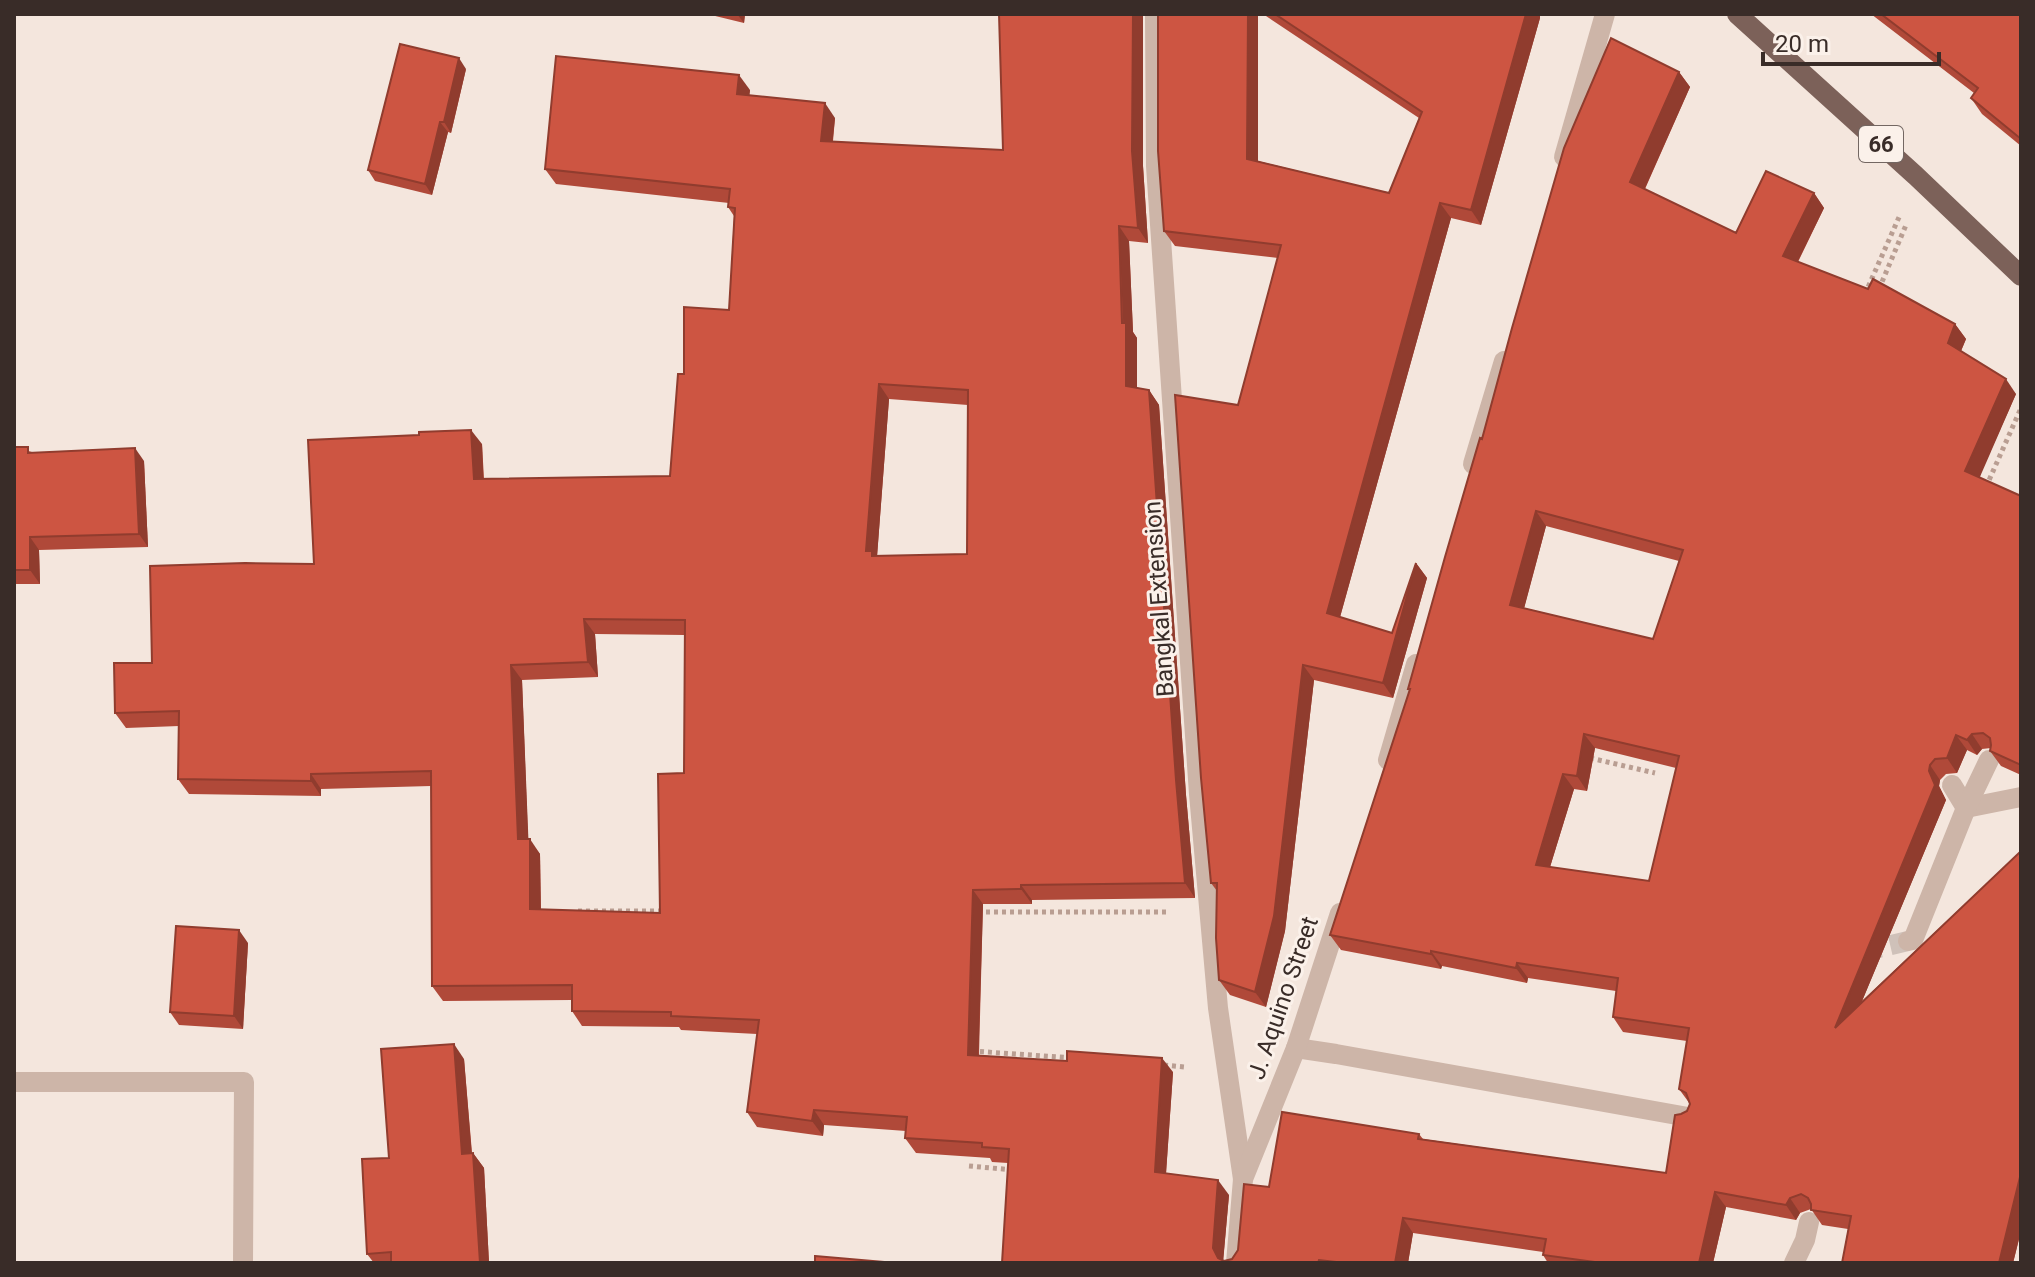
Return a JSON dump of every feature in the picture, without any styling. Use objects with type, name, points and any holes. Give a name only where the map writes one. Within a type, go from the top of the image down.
[{"type":"main road","name":"66","points":[[1737,14],[1924,183],[2021,276]]},
{"type":"street","name":"Bangkal Extension","points":[[1155,14],[1156,166],[1190,678],[1209,912],[1226,1070],[1243,1179]]},
{"type":"street","points":[[1558,176],[1605,14]]},
{"type":"street","points":[[1469,477],[1509,342]]},
{"type":"street","points":[[1382,780],[1422,643]]},
{"type":"street","points":[[1908,941],[1913,940],[1966,808],[1989,760]]},
{"type":"street","points":[[1952,785],[1966,808]]},
{"type":"street","points":[[1966,808],[2021,797]]},
{"type":"street","name":"J. Aquino Street","points":[[1236,1263],[1243,1179],[1296,1048],[1343,901]]},
{"type":"street","points":[[1296,1048],[1688,1117]]},
{"type":"street","points":[[14,1082],[244,1082],[243,1263]]},
{"type":"street","points":[[1794,1263],[1805,1240],[1809,1222]]},
{"type":"path","points":[[1877,292],[1924,183]]},
{"type":"path","points":[[1862,301],[1882,258]]},
{"type":"path","points":[[1984,494],[2021,408]]},
{"type":"path","points":[[1579,755],[1655,773]]},
{"type":"path","points":[[567,911],[673,911]]},
{"type":"path","points":[[971,912],[1209,912]]},
{"type":"path","points":[[959,1049],[1085,1059]]},
{"type":"path","points":[[1163,1065],[1226,1070]]},
{"type":"path","points":[[969,1166],[1015,1170]]},
{"type":"building","points":[[999,14],[1133,14],[1132,151],[1138,228],[1119,226],[1122,323],[1126,323],[1126,386],[1149,390],[1185,883],[1021,885],[1021,889],[973,890],[968,1055],[1067,1061],[1067,1051],[1162,1058],[1155,1172],[1218,1180],[1213,1248],[1218,1258],[1224,1261],[1232,1259],[1238,1250],[1244,1184],[1269,1187],[1282,1112],[1419,1134],[1418,1139],[1666,1173],[1675,1115],[1687,1111],[1690,1104],[1686,1093],[1679,1089],[1689,1028],[1613,1017],[1618,978],[1517,963],[1516,968],[1330,935],[1410,689],[1445,557],[1482,439],[1564,148],[1611,38],[1679,72],[1630,182],[1736,233],[1766,171],[1814,193],[1783,256],[1868,289],[1873,279],[1955,324],[1948,343],[2006,379],[1965,471],[2021,496],[2021,765],[1990,751],[1990,738],[1983,733],[1972,734],[1967,740],[1956,735],[1947,758],[1935,759],[1930,765],[1929,771],[1935,785],[1835,1028],[2021,851],[2021,1173],[1999,1263],[1842,1263],[1851,1216],[1811,1210],[1808,1198],[1801,1194],[1790,1198],[1786,1205],[1715,1192],[1699,1263],[1602,1263],[1543,1255],[1546,1239],[1403,1218],[1395,1263],[1319,1260],[1318,1263],[1002,1263],[1009,1149],[982,1147],[982,1143],[905,1138],[907,1117],[814,1110],[812,1121],[747,1112],[759,1020],[671,1016],[671,1012],[572,1011],[572,985],[432,986],[431,771],[311,774],[311,781],[178,779],[179,711],[115,713],[114,663],[152,663],[150,566],[314,564],[308,440],[471,430],[474,479],[670,476],[678,374],[684,374],[684,307],[729,310],[735,208],[728,207],[730,189],[545,169],[556,56],[739,75],[737,94],[825,103],[821,141],[1003,150]],"holes":[[[879,384],[968,390],[967,554],[872,556],[872,551],[866,551]],[[1536,511],[1683,550],[1653,639],[1510,605]],[[584,619],[685,620],[684,773],[658,774],[660,913],[530,909],[530,839],[518,839],[511,665],[588,662]],[[1584,734],[1679,756],[1649,881],[1536,865],[1563,774],[1577,776]]]},
{"type":"building","points":[[1158,14],[1248,14],[1247,159],[1389,193],[1422,112],[1275,14],[1526,14],[1471,210],[1440,203],[1327,613],[1392,633],[1416,563],[1383,683],[1303,665],[1274,916],[1255,992],[1219,980],[1217,883],[1211,883],[1201,778],[1175,395],[1238,405],[1281,245],[1164,231],[1158,151]]},
{"type":"building","points":[[1881,14],[2021,14],[2021,139],[1971,98],[1978,88]]},
{"type":"building","points":[[400,44],[459,58],[425,184],[368,170]]},
{"type":"building","points":[[14,447],[28,447],[28,453],[135,448],[139,534],[30,537],[30,570],[14,570]]},
{"type":"building","points":[[176,926],[239,930],[234,1016],[170,1012]]},
{"type":"building","points":[[454,1044],[462,1154],[473,1153],[480,1263],[391,1263],[391,1252],[367,1254],[362,1159],[389,1158],[381,1049]]},
{"type":"building","points":[[815,1256],[896,1263],[815,1263]]},
{"type":"tunnel","points":[[1861,952],[1908,941]]}]
